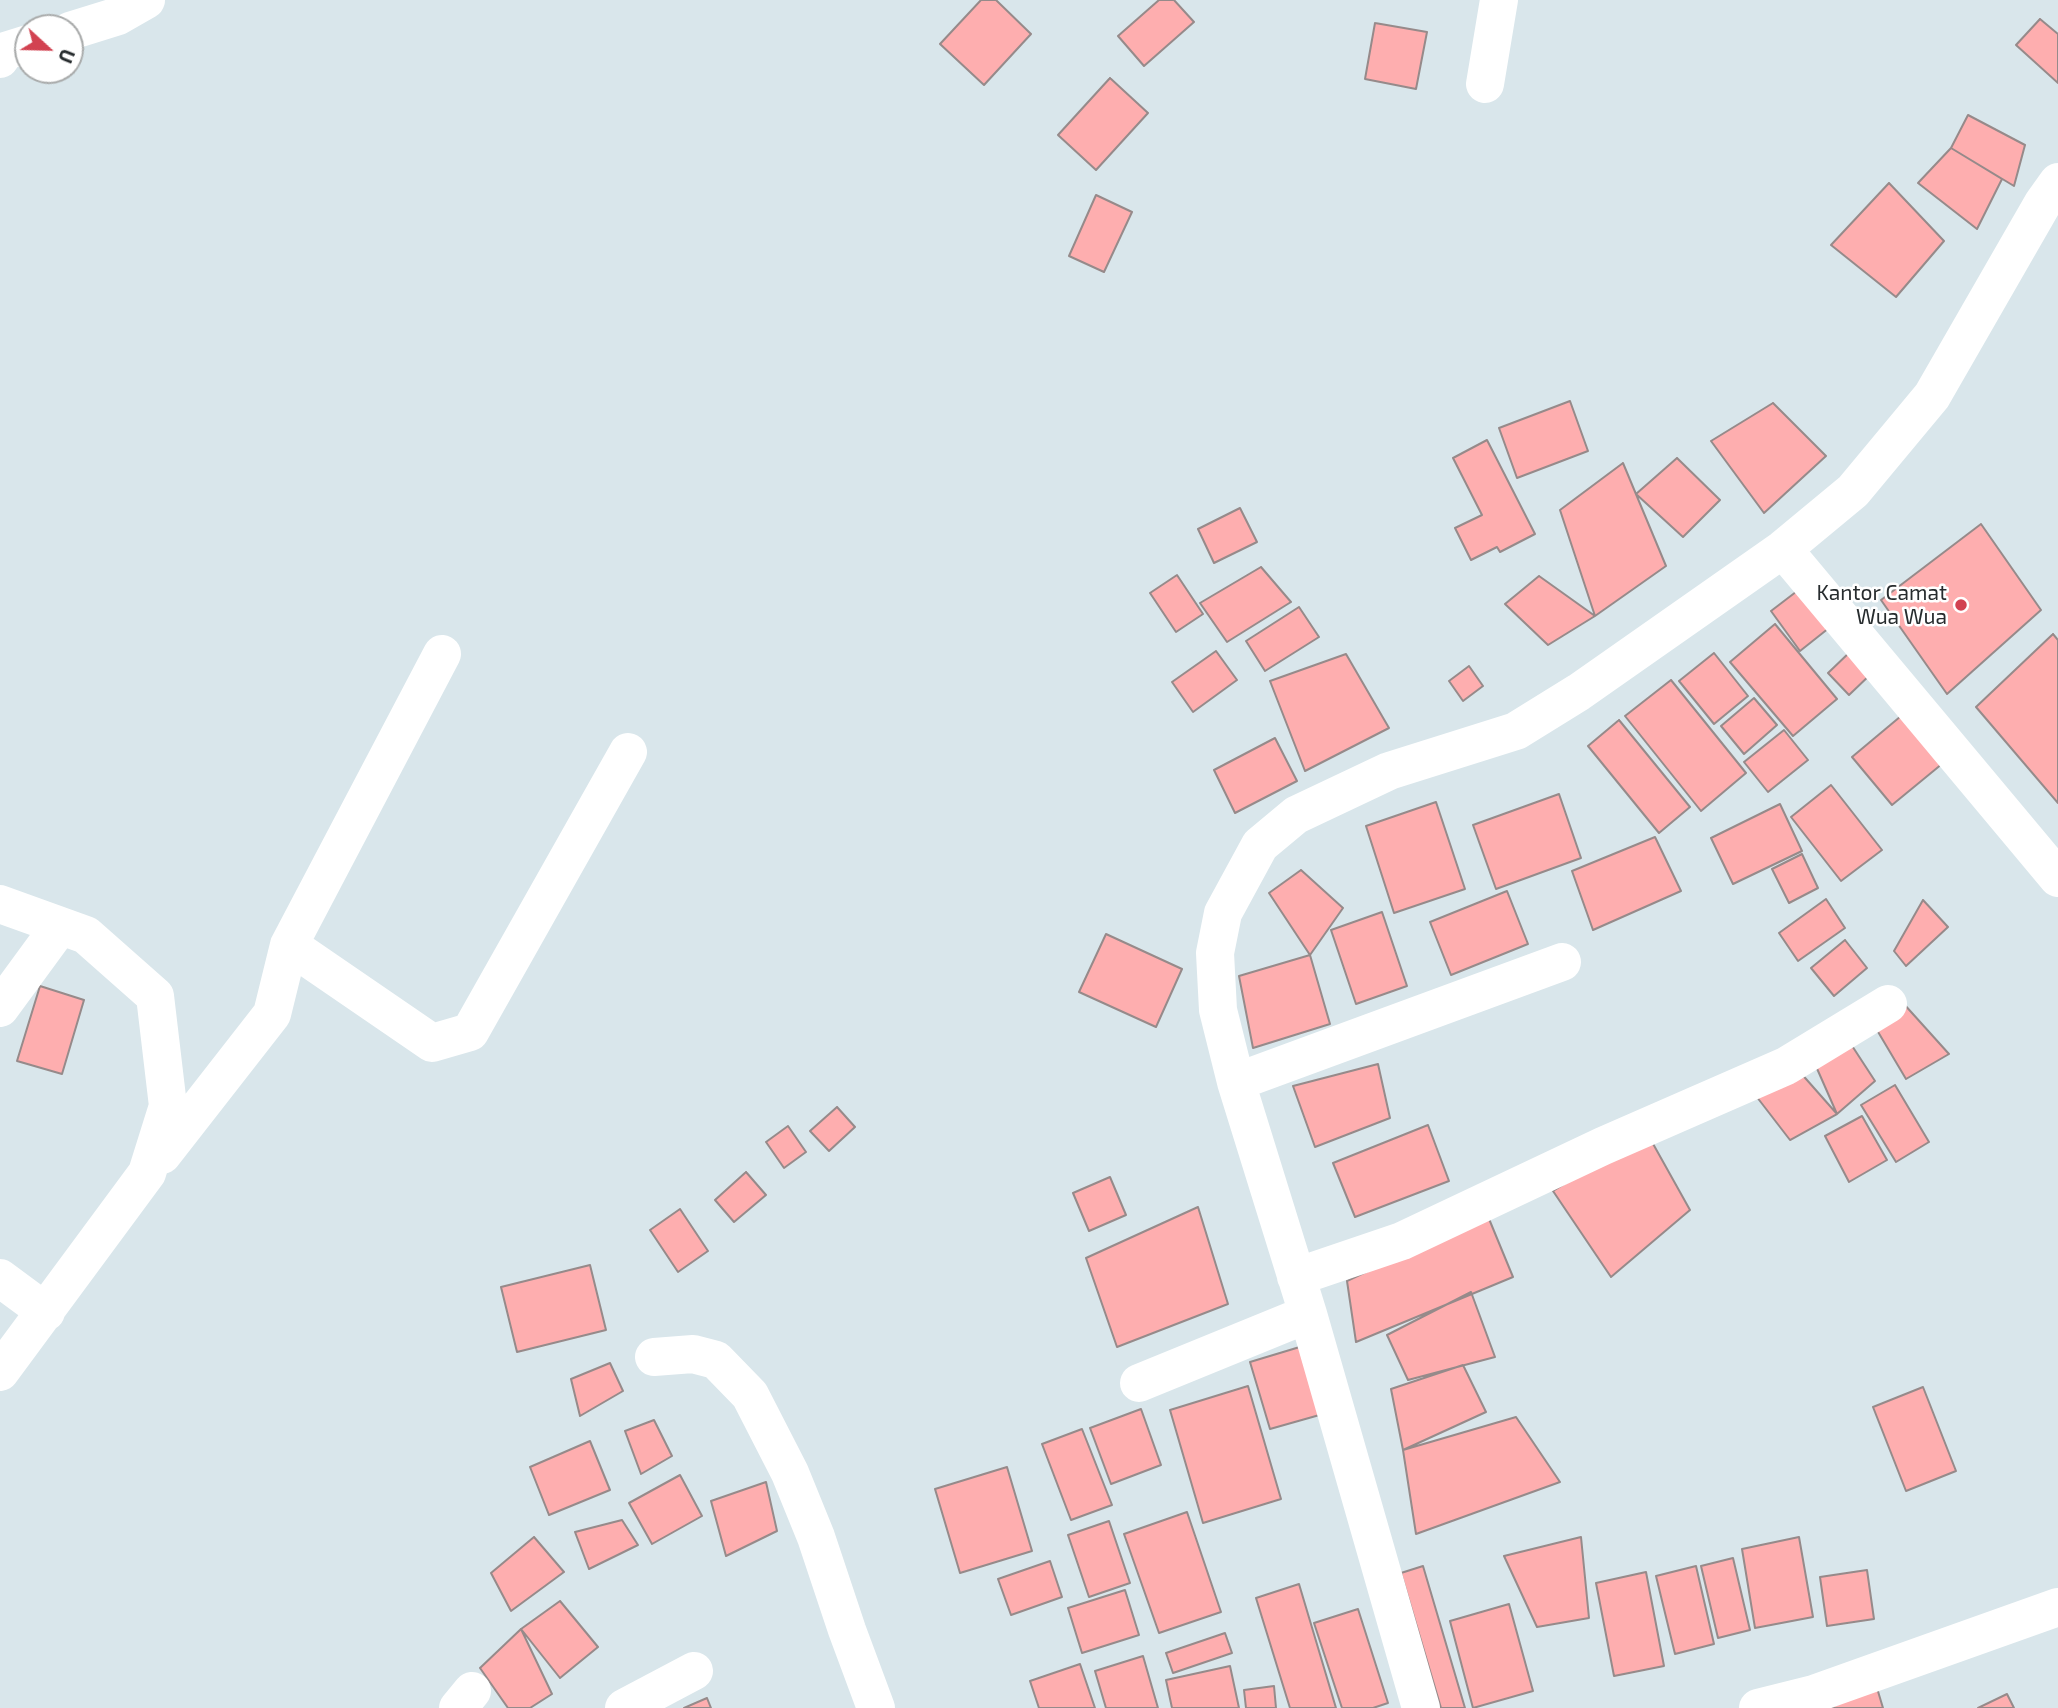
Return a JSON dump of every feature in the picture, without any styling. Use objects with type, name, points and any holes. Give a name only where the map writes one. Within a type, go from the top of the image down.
[{"type":"street","points":[[84,27],[118,16],[146,0]]},
{"type":"street","points":[[1485,84],[1490,2]]},
{"type":"street","points":[[0,59],[5,51],[14,48]]},
{"type":"street","points":[[1421,1708],[1308,1314],[1236,1082],[1218,1010],[1215,953],[1223,913],[1260,845],[1296,815],[1389,771],[1516,731],[1579,692],[1783,549],[1853,491],[1932,396],[2053,199]]},
{"type":"street","points":[[1783,549],[2058,878]]},
{"type":"street","points":[[0,1372],[147,1173],[272,1014],[289,946],[442,654]]},
{"type":"street","points":[[289,946],[432,1043],[470,1032],[628,752]]},
{"type":"street","points":[[0,904],[86,935],[155,996],[167,1105],[147,1173]]},
{"type":"street","points":[[0,1008],[61,926]]},
{"type":"street","points":[[1236,1082],[1562,962]]},
{"type":"street","points":[[1296,1277],[1402,1241],[1603,1146],[1786,1066],[1888,1004]]},
{"type":"street","points":[[0,1278],[46,1312]]},
{"type":"street","points":[[1139,1383],[1308,1314]]},
{"type":"street","points":[[654,1357],[693,1354],[716,1360],[750,1395],[790,1473],[806,1512],[876,1708]]},
{"type":"street","points":[[1758,1708],[1814,1694],[2058,1607]]},
{"type":"street","points":[[624,1708],[694,1671]]},
{"type":"building","points":[[981,0],[996,0],[1031,34],[984,85],[940,44]]},
{"type":"building","points":[[1159,0],[1174,0],[1194,22],[1144,66],[1118,36]]},
{"type":"building","points":[[2040,19],[2058,34],[2058,83],[2016,45]]},
{"type":"building","points":[[1375,23],[1427,32],[1416,89],[1365,79]]},
{"type":"building","points":[[1110,78],[1148,113],[1096,170],[1058,135]]},
{"type":"building","points":[[1968,115],[2025,145],[2014,186],[1951,148]]},
{"type":"building","points":[[1951,148],[2002,179],[1977,229],[1918,183]]},
{"type":"building","points":[[1889,183],[1944,241],[1896,297],[1831,245]]},
{"type":"building","points":[[1096,195],[1132,212],[1104,272],[1069,256]]},
{"type":"building","points":[[1570,401],[1588,451],[1517,478],[1499,428]]},
{"type":"building","points":[[1773,403],[1826,456],[1764,513],[1711,441]]},
{"type":"building","points":[[1487,440],[1535,534],[1500,552],[1497,547],[1471,560],[1455,528],[1482,515],[1453,458]]},
{"type":"building","points":[[1677,458],[1720,500],[1683,537],[1636,494]]},
{"type":"building","points":[[1623,463],[1666,566],[1595,616],[1560,510]]},
{"type":"building","points":[[1240,508],[1257,542],[1214,563],[1198,529]]},
{"type":"building","name":"Kantor Camat Wua Wua","points":[[1981,524],[2041,610],[1947,694],[1881,600]]},
{"type":"building","points":[[1261,567],[1291,602],[1227,642],[1200,603]]},
{"type":"building","points":[[1177,575],[1203,614],[1176,632],[1150,593]]},
{"type":"building","points":[[1539,576],[1595,616],[1548,645],[1505,604]]},
{"type":"building","points":[[1805,585],[1834,624],[1800,651],[1771,611]]},
{"type":"building","points":[[1299,607],[1319,637],[1265,671],[1246,641]]},
{"type":"building","points":[[1775,624],[1837,699],[1793,736],[1730,662]]},
{"type":"building","points":[[2053,634],[2058,640],[2058,803],[1976,707]]},
{"type":"building","points":[[1852,650],[1873,672],[1849,695],[1828,673]]},
{"type":"building","points":[[1216,651],[1237,680],[1193,712],[1172,682]]},
{"type":"building","points":[[1714,653],[1748,696],[1714,724],[1679,681]]},
{"type":"building","points":[[1346,654],[1389,728],[1305,771],[1270,681]]},
{"type":"building","points":[[1469,666],[1483,686],[1463,701],[1449,681]]},
{"type":"building","points":[[1671,680],[1746,773],[1701,811],[1625,716]]},
{"type":"building","points":[[1754,698],[1777,725],[1744,754],[1721,726]]},
{"type":"building","points":[[1907,711],[1948,759],[1892,805],[1852,757]]},
{"type":"building","points":[[1619,720],[1690,807],[1659,833],[1588,746]]},
{"type":"building","points":[[1784,730],[1808,760],[1768,792],[1744,762]]},
{"type":"building","points":[[1275,738],[1297,781],[1235,813],[1214,770]]},
{"type":"building","points":[[1831,785],[1882,850],[1841,881],[1791,817]]},
{"type":"building","points":[[1559,794],[1581,858],[1496,889],[1473,825]]},
{"type":"building","points":[[1436,802],[1465,889],[1394,913],[1366,826]]},
{"type":"building","points":[[1780,804],[1802,851],[1733,884],[1711,838]]},
{"type":"building","points":[[1655,837],[1681,891],[1593,930],[1572,871]]},
{"type":"building","points":[[1802,854],[1818,888],[1789,903],[1772,869]]},
{"type":"building","points":[[1301,870],[1343,908],[1310,955],[1269,893]]},
{"type":"building","points":[[1507,891],[1528,944],[1451,975],[1430,922]]},
{"type":"building","points":[[1826,899],[1845,928],[1798,961],[1779,933]]},
{"type":"building","points":[[1923,900],[1948,927],[1906,966],[1894,951]]},
{"type":"building","points":[[1382,912],[1407,986],[1356,1004],[1331,930]]},
{"type":"building","points":[[1106,934],[1182,969],[1156,1027],[1079,992]]},
{"type":"building","points":[[1845,940],[1867,968],[1834,996],[1811,968]]},
{"type":"building","points":[[1310,955],[1330,1024],[1253,1048],[1239,976]]},
{"type":"building","points":[[40,986],[84,1000],[62,1074],[17,1061]]},
{"type":"building","points":[[1903,1003],[1949,1054],[1906,1079],[1871,1020]]},
{"type":"building","points":[[1845,1035],[1875,1081],[1837,1114],[1815,1064]]},
{"type":"building","points":[[1378,1064],[1390,1118],[1315,1147],[1293,1086]]},
{"type":"building","points":[[1799,1071],[1837,1114],[1790,1140],[1753,1092]]},
{"type":"building","points":[[1895,1085],[1929,1142],[1896,1162],[1861,1105]]},
{"type":"building","points":[[837,1107],[855,1127],[829,1151],[810,1131]]},
{"type":"building","points":[[1862,1116],[1887,1160],[1849,1182],[1825,1136]]},
{"type":"building","points":[[1428,1125],[1449,1181],[1355,1217],[1333,1163]]},
{"type":"building","points":[[788,1126],[806,1152],[784,1168],[766,1142]]},
{"type":"building","points":[[1647,1133],[1690,1210],[1611,1277],[1553,1191]]},
{"type":"building","points":[[746,1172],[766,1195],[734,1222],[715,1200]]},
{"type":"building","points":[[1110,1177],[1126,1215],[1089,1231],[1073,1193]]},
{"type":"building","points":[[1198,1207],[1228,1304],[1117,1347],[1086,1258]]},
{"type":"building","points":[[680,1209],[708,1251],[678,1272],[650,1230]]},
{"type":"building","points":[[1487,1214],[1513,1277],[1356,1342],[1347,1281]]},
{"type":"building","points":[[590,1265],[606,1330],[517,1352],[501,1287]]},
{"type":"building","points":[[1471,1292],[1495,1357],[1408,1380],[1387,1335]]},
{"type":"building","points":[[1303,1346],[1323,1414],[1270,1429],[1250,1362]]},
{"type":"building","points":[[610,1363],[623,1391],[580,1416],[571,1379]]},
{"type":"building","points":[[1463,1365],[1486,1412],[1403,1450],[1391,1389]]},
{"type":"building","points":[[1248,1386],[1281,1499],[1203,1523],[1170,1410]]},
{"type":"building","points":[[1923,1387],[1956,1471],[1906,1491],[1873,1407]]},
{"type":"building","points":[[1141,1409],[1161,1465],[1111,1484],[1090,1428]]},
{"type":"building","points":[[1516,1417],[1560,1482],[1416,1534],[1403,1450]]},
{"type":"building","points":[[654,1420],[672,1456],[641,1474],[625,1431]]},
{"type":"building","points":[[1082,1429],[1112,1505],[1071,1520],[1042,1444]]},
{"type":"building","points":[[590,1441],[610,1490],[549,1515],[530,1467]]},
{"type":"building","points":[[1007,1467],[1032,1551],[960,1573],[935,1489]]},
{"type":"building","points":[[680,1475],[702,1516],[652,1544],[629,1503]]},
{"type":"building","points":[[766,1482],[777,1531],[726,1556],[711,1501]]},
{"type":"building","points":[[1187,1512],[1221,1612],[1159,1633],[1124,1534]]},
{"type":"building","points":[[622,1520],[638,1545],[589,1569],[575,1532]]},
{"type":"building","points":[[1109,1521],[1130,1583],[1089,1597],[1068,1535]]},
{"type":"building","points":[[534,1537],[564,1572],[511,1611],[491,1573]]},
{"type":"building","points":[[1581,1537],[1589,1618],[1537,1627],[1504,1556]]},
{"type":"building","points":[[1799,1537],[1813,1617],[1755,1628],[1742,1549]]},
{"type":"building","points":[[1733,1558],[1750,1630],[1718,1638],[1701,1566]]},
{"type":"building","points":[[1050,1561],[1062,1597],[1011,1615],[998,1579]]},
{"type":"building","points":[[1423,1566],[1465,1708],[1441,1708],[1401,1573]]},
{"type":"building","points":[[1696,1566],[1714,1644],[1675,1654],[1656,1576]]},
{"type":"building","points":[[1867,1570],[1874,1619],[1827,1626],[1820,1577]]},
{"type":"building","points":[[1646,1572],[1664,1666],[1614,1676],[1596,1583]]},
{"type":"building","points":[[1299,1584],[1336,1708],[1290,1708],[1256,1598]]},
{"type":"building","points":[[1125,1590],[1139,1635],[1082,1653],[1068,1608]]},
{"type":"building","points":[[560,1601],[598,1647],[560,1678],[521,1629]]},
{"type":"building","points":[[1509,1604],[1533,1691],[1473,1708],[1450,1621]]},
{"type":"building","points":[[1358,1609],[1388,1703],[1373,1708],[1342,1708],[1314,1623]]},
{"type":"building","points":[[521,1629],[552,1694],[530,1708],[508,1708],[480,1668]]},
{"type":"building","points":[[1225,1633],[1232,1653],[1173,1673],[1166,1653]]},
{"type":"building","points":[[1143,1656],[1158,1708],[1106,1708],[1095,1671]]},
{"type":"building","points":[[1080,1664],[1095,1708],[1039,1708],[1030,1681]]},
{"type":"building","points":[[1230,1666],[1239,1708],[1172,1708],[1166,1680]]},
{"type":"building","points":[[1274,1686],[1276,1708],[1246,1708],[1244,1690]]},
{"type":"building","points":[[1877,1688],[1883,1708],[1828,1708]]},
{"type":"building","points":[[2007,1694],[2014,1708],[1978,1708]]},
{"type":"building","points":[[707,1698],[711,1708],[684,1708]]},
{"type":"place","name":"Kantor Camat Wua Wua","points":[[1961,605]]}]
